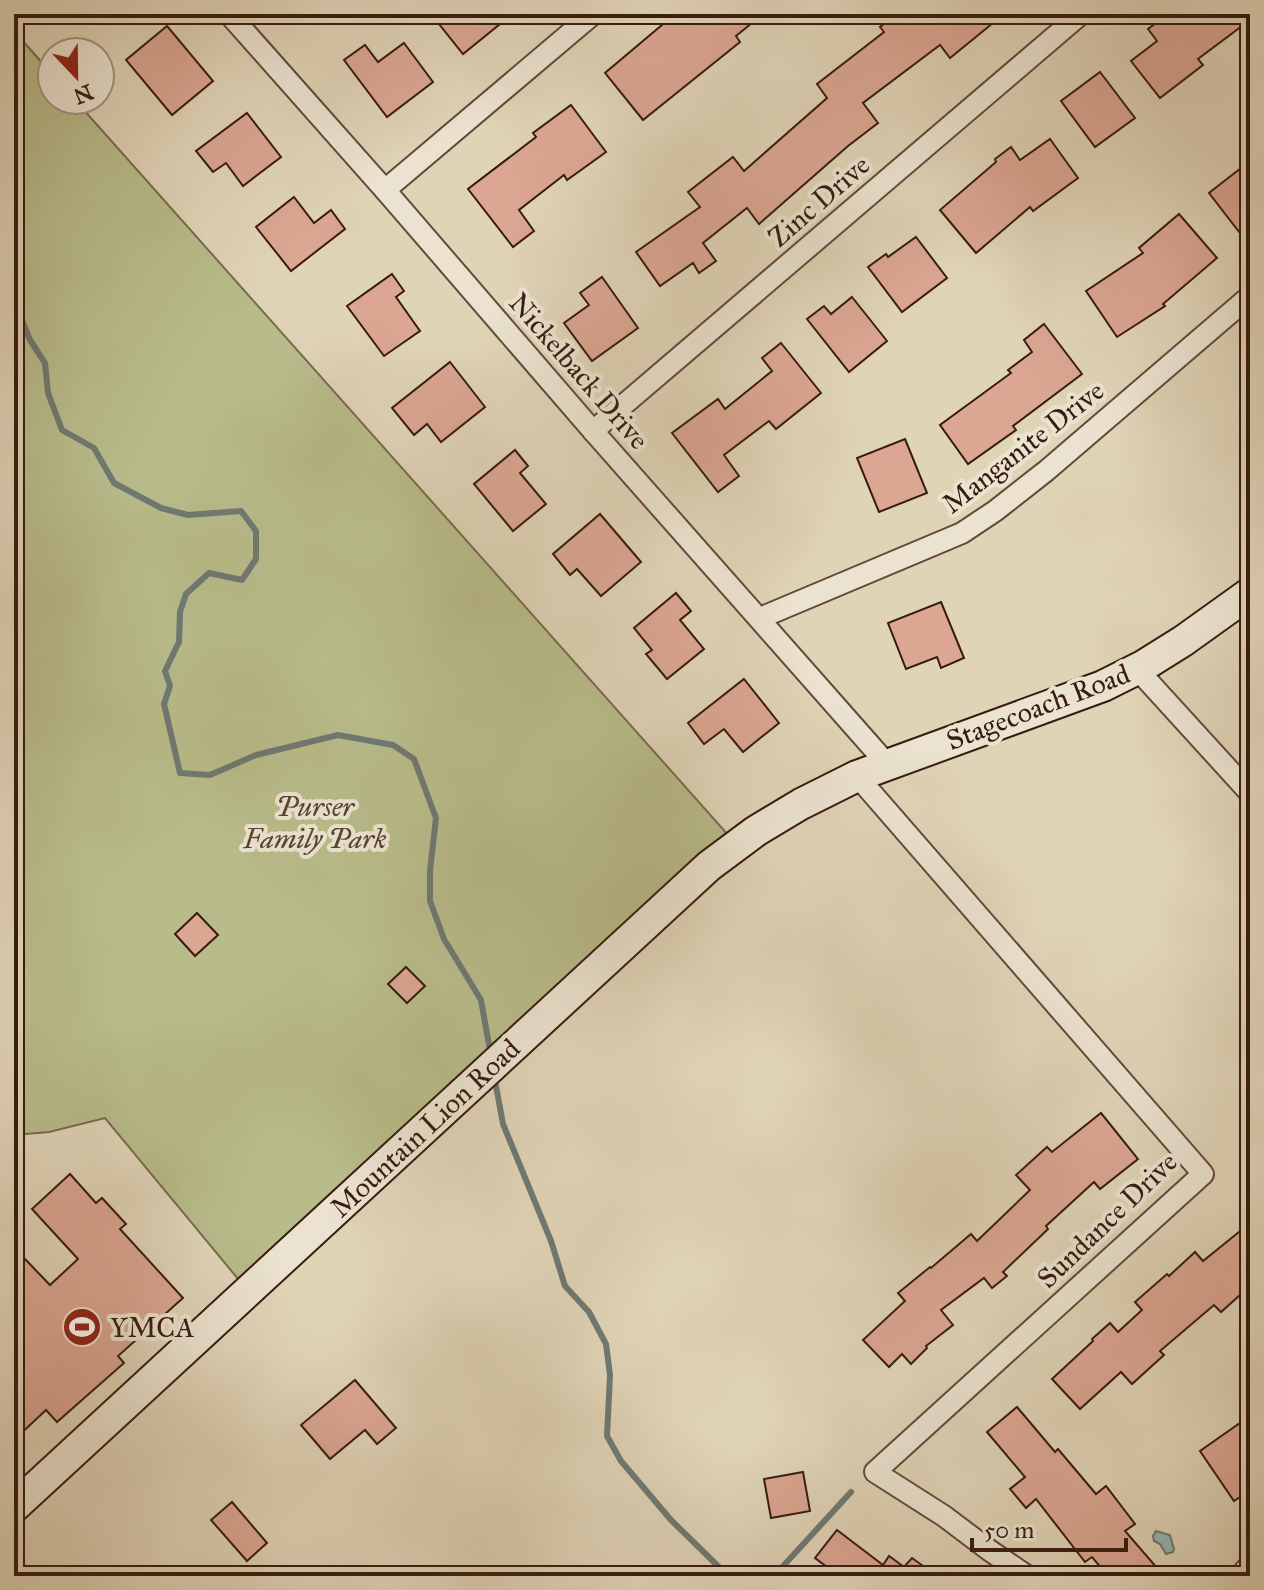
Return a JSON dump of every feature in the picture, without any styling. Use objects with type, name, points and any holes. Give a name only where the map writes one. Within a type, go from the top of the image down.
[{"type":"street","name":"Nickelback Drive","points":[[229,14],[887,764]]},
{"type":"street","points":[[385,190],[593,14]]},
{"type":"street","name":"Zinc Drive","points":[[593,431],[1081,14]]},
{"type":"street","name":"Manganite Drive","points":[[760,618],[962,533],[1046,471],[1250,296]]},
{"type":"street","name":"Stagecoach Road","points":[[857,776],[1103,686],[1183,641],[1250,593]]},
{"type":"street","points":[[1137,669],[1250,793]]},
{"type":"street","name":"Mountain Lion Road","points":[[14,1507],[709,866],[756,831],[857,776]]},
{"type":"street","name":"Sundance Drive","points":[[857,776],[1203,1174],[875,1472],[944,1516],[1027,1576]]},
{"type":"street","points":[[1240,1576],[1250,1565]]},
{"type":"green space","name":"Purser Family Park","points":[[14,31],[36,56],[36,116],[89,116],[737,845],[248,1291],[105,1118],[49,1132],[14,1135]]},
{"type":"water","points":[[1156,1531],[1170,1535],[1173,1552],[1166,1554],[1154,1541]]},
{"type":"building","points":[[431,14],[492,14],[500,24],[463,54]]},
{"type":"building","points":[[675,14],[684,21],[693,14],[763,14],[736,36],[740,42],[643,120],[605,73]]},
{"type":"building","points":[[897,14],[1004,14],[950,58],[940,45],[863,103],[878,123],[759,224],[747,208],[703,243],[716,261],[699,273],[693,263],[660,286],[636,252],[700,207],[688,192],[733,157],[744,171],[827,98],[817,84],[884,32],[880,27]]},
{"type":"building","points":[[1168,14],[1250,14],[1250,20],[1198,59],[1203,65],[1160,98],[1131,61],[1157,41],[1148,29]]},
{"type":"building","points":[[167,26],[213,81],[172,115],[126,60]]},
{"type":"building","points":[[404,43],[433,82],[387,117],[344,60],[365,45],[378,62]]},
{"type":"building","points":[[1100,72],[1135,118],[1095,147],[1061,101]]},
{"type":"building","points":[[571,105],[606,152],[567,180],[564,175],[519,210],[534,231],[513,247],[468,189],[536,137],[533,133]]},
{"type":"building","points":[[247,113],[281,157],[243,186],[226,163],[213,172],[196,151]]},
{"type":"building","points":[[1050,139],[1078,178],[1033,211],[1030,207],[976,253],[940,210],[1011,147],[1020,160]]},
{"type":"building","points":[[1250,161],[1250,225],[1240,233],[1209,193]]},
{"type":"building","points":[[294,197],[314,223],[331,210],[345,229],[291,271],[256,227]]},
{"type":"building","points":[[1179,214],[1217,258],[1163,304],[1165,306],[1117,337],[1086,291],[1143,253],[1139,248]]},
{"type":"building","points":[[916,237],[947,278],[902,312],[868,267]]},
{"type":"building","points":[[392,274],[404,291],[396,297],[420,331],[384,356],[347,306]]},
{"type":"building","points":[[602,277],[638,328],[592,361],[564,323],[589,305],[580,293]]},
{"type":"building","points":[[852,297],[887,341],[849,372],[807,319],[824,306],[831,314]]},
{"type":"building","points":[[1044,324],[1082,374],[1013,426],[1016,430],[968,464],[940,425],[1011,373],[1008,370],[1032,352],[1024,340]]},
{"type":"building","points":[[781,343],[821,393],[776,429],[769,421],[724,455],[739,476],[718,492],[672,433],[718,399],[725,409],[772,371],[762,358]]},
{"type":"building","points":[[450,362],[485,407],[441,442],[427,424],[414,435],[392,408]]},
{"type":"building","points":[[905,439],[927,493],[879,512],[857,458]]},
{"type":"building","points":[[515,450],[528,466],[520,473],[546,504],[513,531],[474,484]]},
{"type":"building","points":[[600,514],[641,562],[601,596],[577,569],[570,575],[553,554]]},
{"type":"building","points":[[676,593],[691,611],[680,620],[704,649],[667,679],[646,654],[652,650],[634,628]]},
{"type":"building","points":[[941,602],[964,658],[941,668],[937,657],[906,669],[888,623]]},
{"type":"building","points":[[744,679],[779,723],[743,752],[724,729],[704,744],[688,723]]},
{"type":"building","points":[[197,913],[218,935],[195,956],[175,934]]},
{"type":"building","points":[[406,967],[425,986],[407,1003],[388,984]]},
{"type":"building","points":[[1101,1113],[1138,1159],[1100,1189],[1094,1182],[1046,1226],[1048,1229],[1003,1272],[1007,1276],[992,1288],[984,1278],[941,1310],[953,1325],[926,1346],[911,1364],[902,1354],[889,1367],[863,1340],[905,1301],[898,1293],[971,1234],[977,1241],[1030,1190],[1016,1175],[1047,1147],[1052,1152]]},
{"type":"building","name":"YMCA","points":[[70,1174],[96,1203],[102,1198],[126,1224],[120,1229],[183,1298],[118,1356],[124,1363],[57,1422],[46,1410],[14,1440],[14,1267],[24,1258],[50,1285],[78,1259],[32,1209]]},
{"type":"building","points":[[1250,1223],[1250,1286],[1221,1312],[1214,1305],[1160,1351],[1164,1355],[1132,1384],[1121,1372],[1080,1409],[1052,1379],[1110,1323],[1118,1332],[1142,1310],[1135,1302],[1167,1274],[1169,1276],[1195,1252],[1203,1261]]},
{"type":"building","points":[[355,1380],[396,1428],[377,1444],[365,1430],[330,1459],[301,1425]]},
{"type":"building","points":[[1017,1407],[1096,1494],[1106,1486],[1135,1524],[1125,1531],[1164,1576],[1108,1576],[1092,1557],[1085,1562],[1036,1499],[1026,1508],[1010,1489],[1025,1477],[987,1432]]},
{"type":"building","points":[[1250,1416],[1250,1490],[1234,1501],[1200,1451]]},
{"type":"building","points":[[803,1472],[810,1511],[771,1518],[764,1479]]},
{"type":"building","points":[[232,1502],[267,1543],[247,1561],[211,1520]]},
{"type":"building","points":[[837,1530],[883,1565],[889,1556],[904,1567],[912,1558],[937,1576],[839,1576],[815,1558]]},
{"type":"waterway","points":[[14,306],[45,363],[48,393],[62,430],[94,448],[114,483],[161,508],[188,515],[241,511],[256,531],[256,559],[242,580],[209,573],[186,594],[180,612],[179,642],[165,671],[170,686],[164,704],[180,773],[210,775],[256,755],[338,735],[393,745],[414,759],[436,818],[430,901],[444,939],[481,1000],[491,1056]]},
{"type":"waterway","points":[[494,1075],[503,1124],[551,1241],[565,1286],[589,1312],[606,1344],[610,1375],[607,1436],[621,1461],[671,1520],[732,1576]]},
{"type":"waterway","points":[[774,1576],[851,1492]]},
{"type":"place","name":"YMCA","points":[[82,1327]]}]
